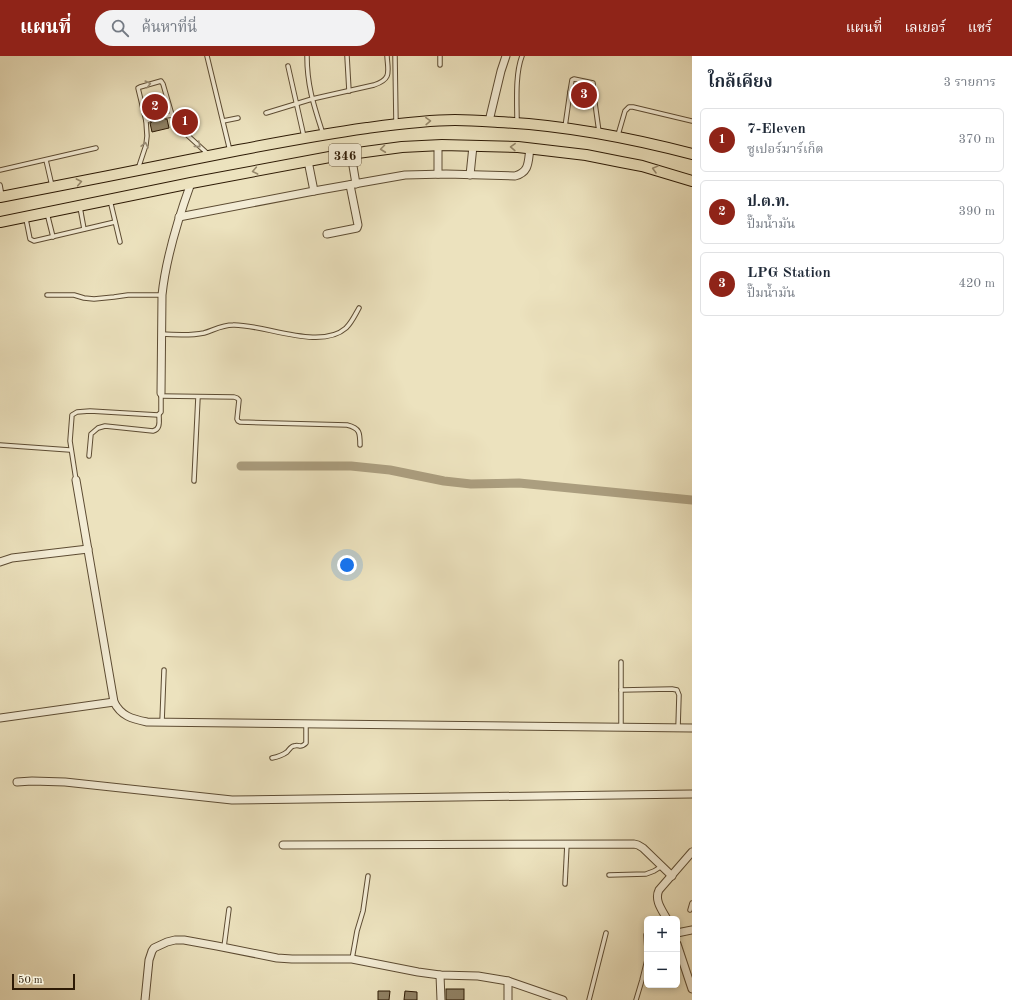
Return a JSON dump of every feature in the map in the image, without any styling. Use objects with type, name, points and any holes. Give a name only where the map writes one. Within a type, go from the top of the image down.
[{"type":"main road","name":"346","points":[[1,197],[304,138],[416,122],[456,120],[489,121],[565,128],[618,136],[692,154]]},
{"type":"main road","name":"346","points":[[0,222],[308,161],[402,147],[518,146],[586,155],[642,166],[692,181]]},
{"type":"street","points":[[489,121],[506,56]]},
{"type":"street","points":[[438,146],[438,174]]},
{"type":"street","points":[[470,175],[473,146]]},
{"type":"street","points":[[179,217],[314,191],[405,176],[438,174],[519,175],[526,169],[530,148]]},
{"type":"street","points":[[327,234],[357,228],[358,225],[351,154]]},
{"type":"street","points":[[308,161],[314,191]]},
{"type":"street","points":[[161,394],[162,295],[165,273],[179,217],[191,183]]},
{"type":"street","points":[[76,480],[114,702],[116,707],[131,719],[147,722],[692,728]]},
{"type":"street","points":[[0,562],[12,558],[88,549]]},
{"type":"street","points":[[0,718],[114,702]]},
{"type":"street","points":[[17,782],[66,782],[232,800],[692,794]]},
{"type":"street","points":[[282,846],[634,844],[643,848],[672,876]]},
{"type":"street","points":[[665,916],[657,900],[656,894],[692,852]]},
{"type":"street","points":[[680,932],[692,930]]},
{"type":"street","points":[[145,1000],[150,954],[154,948],[175,940],[184,940],[224,947],[277,958],[352,959],[440,975],[478,976],[508,981],[562,1000]]},
{"type":"street","points":[[680,952],[692,989]]},
{"type":"street","points":[[440,975],[441,1000]]},
{"type":"street","points":[[508,981],[508,1000]]},
{"type":"lane","points":[[207,56],[230,152]]},
{"type":"lane","points":[[307,56],[307,69],[312,99],[323,135]]},
{"type":"lane","points":[[347,56],[349,91]]},
{"type":"lane","points":[[266,113],[312,99],[374,85],[385,80],[388,75],[387,56]]},
{"type":"lane","points":[[395,56],[396,124]]},
{"type":"lane","points":[[440,56],[440,65]]},
{"type":"lane","points":[[517,123],[518,75],[522,56]]},
{"type":"lane","points":[[288,66],[304,138]]},
{"type":"lane","points":[[565,128],[572,80],[574,79],[594,83],[594,96],[599,134]]},
{"type":"lane","points":[[138,170],[146,146],[148,121],[138,88],[140,86],[161,81],[172,115],[185,133],[211,156]]},
{"type":"lane","points":[[570,92],[594,96]]},
{"type":"lane","points":[[618,136],[625,111],[632,107],[692,121]]},
{"type":"lane","points":[[166,116],[172,115]]},
{"type":"lane","points":[[222,121],[238,118]]},
{"type":"lane","points":[[0,170],[96,148]]},
{"type":"lane","points":[[46,160],[52,187]]},
{"type":"lane","points":[[0,185],[1,197]]},
{"type":"lane","points":[[110,199],[120,242]]},
{"type":"lane","points":[[79,206],[84,229]]},
{"type":"lane","points":[[47,212],[53,237]]},
{"type":"lane","points":[[25,217],[30,239],[32,241],[115,222]]},
{"type":"lane","points":[[47,295],[74,295],[94,299],[114,298],[128,295],[162,295]]},
{"type":"lane","points":[[161,334],[189,335],[203,333],[227,325],[244,325],[291,335],[319,337],[332,335],[345,328],[353,319],[359,308]]},
{"type":"lane","points":[[89,456],[91,434],[98,428],[104,426],[153,431],[157,430],[159,427],[159,414],[161,412],[161,394],[237,398],[239,400],[237,419],[240,422],[347,425],[355,427],[359,434],[360,445]]},
{"type":"lane","points":[[194,481],[198,397]]},
{"type":"lane","points":[[76,480],[70,450],[72,415],[90,411],[159,414]]},
{"type":"lane","points":[[0,445],[70,450]]},
{"type":"lane","points":[[621,727],[622,662]]},
{"type":"lane","points":[[162,722],[164,670]]},
{"type":"lane","points":[[621,690],[677,690],[679,695],[678,728]]},
{"type":"lane","points":[[272,758],[283,754],[293,746],[300,746],[306,743],[306,723]]},
{"type":"lane","points":[[565,884],[567,844]]},
{"type":"lane","points":[[609,875],[646,874],[662,866]]},
{"type":"lane","points":[[352,959],[357,931],[363,911],[368,876]]},
{"type":"lane","points":[[690,910],[692,903]]},
{"type":"lane","points":[[224,947],[228,909]]},
{"type":"lane","points":[[589,1000],[606,933]]},
{"type":"lane","points":[[636,1000],[644,972]]},
{"type":"building","points":[[161,94],[166,113],[163,117],[167,119],[169,128],[152,132],[150,123],[152,122],[152,119],[151,117],[148,117],[144,98]]},
{"type":"building","points":[[574,96],[591,99],[591,101],[574,99]]},
{"type":"building","points":[[446,989],[464,989],[464,1000],[446,1000]]},
{"type":"building","points":[[378,991],[390,991],[389,1000],[378,1000]]},
{"type":"building","points":[[405,991],[417,992],[417,1000],[404,1000]]},
{"type":"waterway","points":[[241,466],[351,466],[390,470],[444,481],[471,484],[519,483],[692,500]]},
{"type":"place","name":"LPG Station","points":[[584,95]]},
{"type":"place","name":"ป.ต.ท.","points":[[155,107]]},
{"type":"place","name":"7-Eleven","points":[[185,122]]}]
